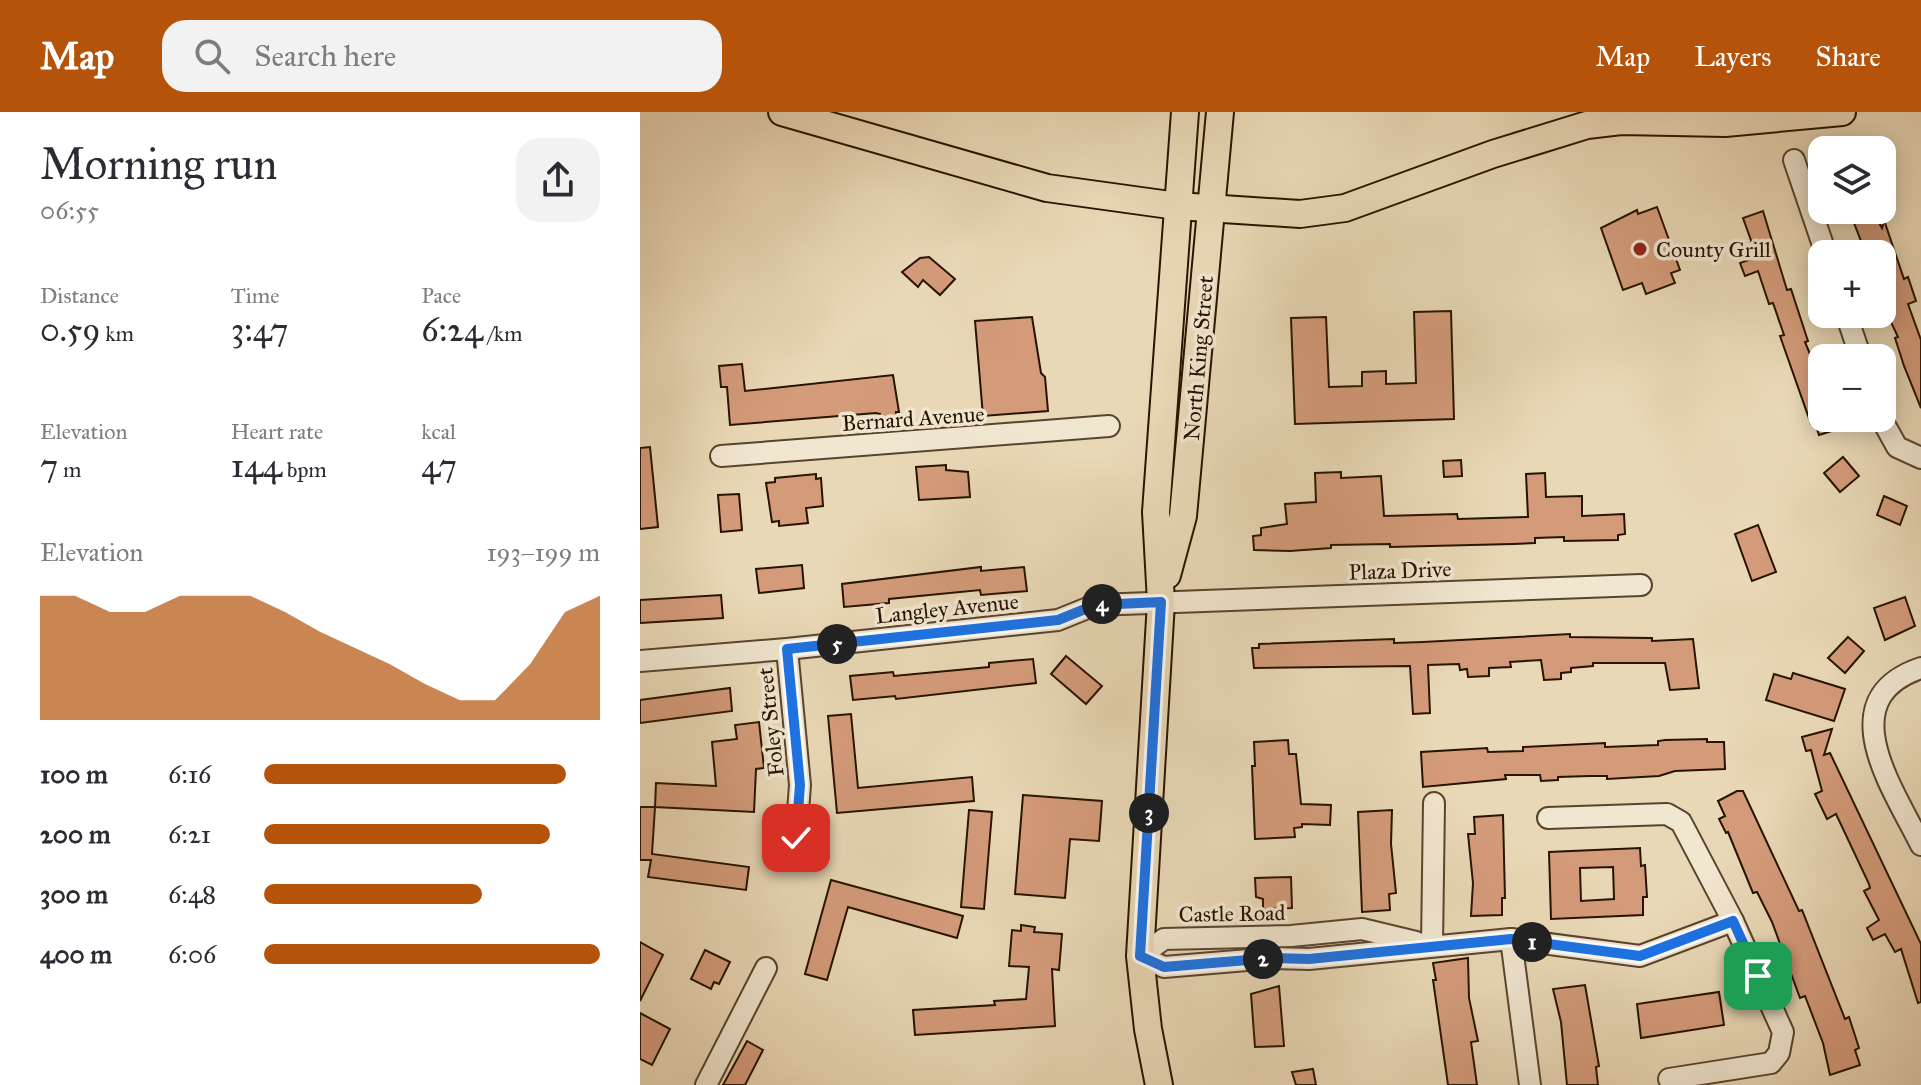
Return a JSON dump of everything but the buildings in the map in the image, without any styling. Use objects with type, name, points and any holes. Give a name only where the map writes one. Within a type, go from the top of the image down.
[{"type":"main road","points":[[782,112],[1047,188],[1108,199],[1300,214],[1345,208],[1564,130],[1607,122],[1725,123],[1842,112]]},
{"type":"main road","name":"North King Street","points":[[1159,1085],[1148,1029],[1140,956],[1161,602],[1156,512],[1185,112]]},
{"type":"main road","name":"North King Street","points":[[1161,602],[1183,516],[1220,112]]},
{"type":"street","points":[[1794,160],[1821,240]]},
{"type":"street","name":"Bernard Avenue","points":[[721,456],[1109,426]]},
{"type":"street","points":[[1889,432],[1897,447],[1921,458]]},
{"type":"street","name":"Plaza Drive","points":[[1161,602],[1641,585]]},
{"type":"street","name":"Langley Avenue","points":[[640,661],[787,649],[1058,620],[1095,605],[1161,602]]},
{"type":"street","name":"Foley Street","points":[[787,649],[800,785],[796,838]]},
{"type":"street","points":[[1921,668],[1903,674],[1883,693],[1872,716],[1873,739],[1880,761],[1921,845]]},
{"type":"street","points":[[1432,945],[1434,803]]},
{"type":"street","points":[[1548,818],[1667,814],[1681,822],[1733,921],[1783,1032],[1779,1053],[1771,1063],[1669,1079]]},
{"type":"street","name":"Castle Road","points":[[1140,956],[1164,967],[1273,958],[1309,959],[1511,939],[1640,956],[1733,921]]},
{"type":"street","points":[[1511,939],[1530,1085]]},
{"type":"street","points":[[706,1085],[766,968]]},
{"type":"place","name":"County Grill","points":[[1640,249]]},
{"type":"route","points":[[796,838],[800,785],[787,649],[1058,620],[1095,605],[1161,602],[1140,956],[1164,967],[1273,958],[1309,959],[1511,939],[1640,956],[1733,921],[1758,976]]}]
